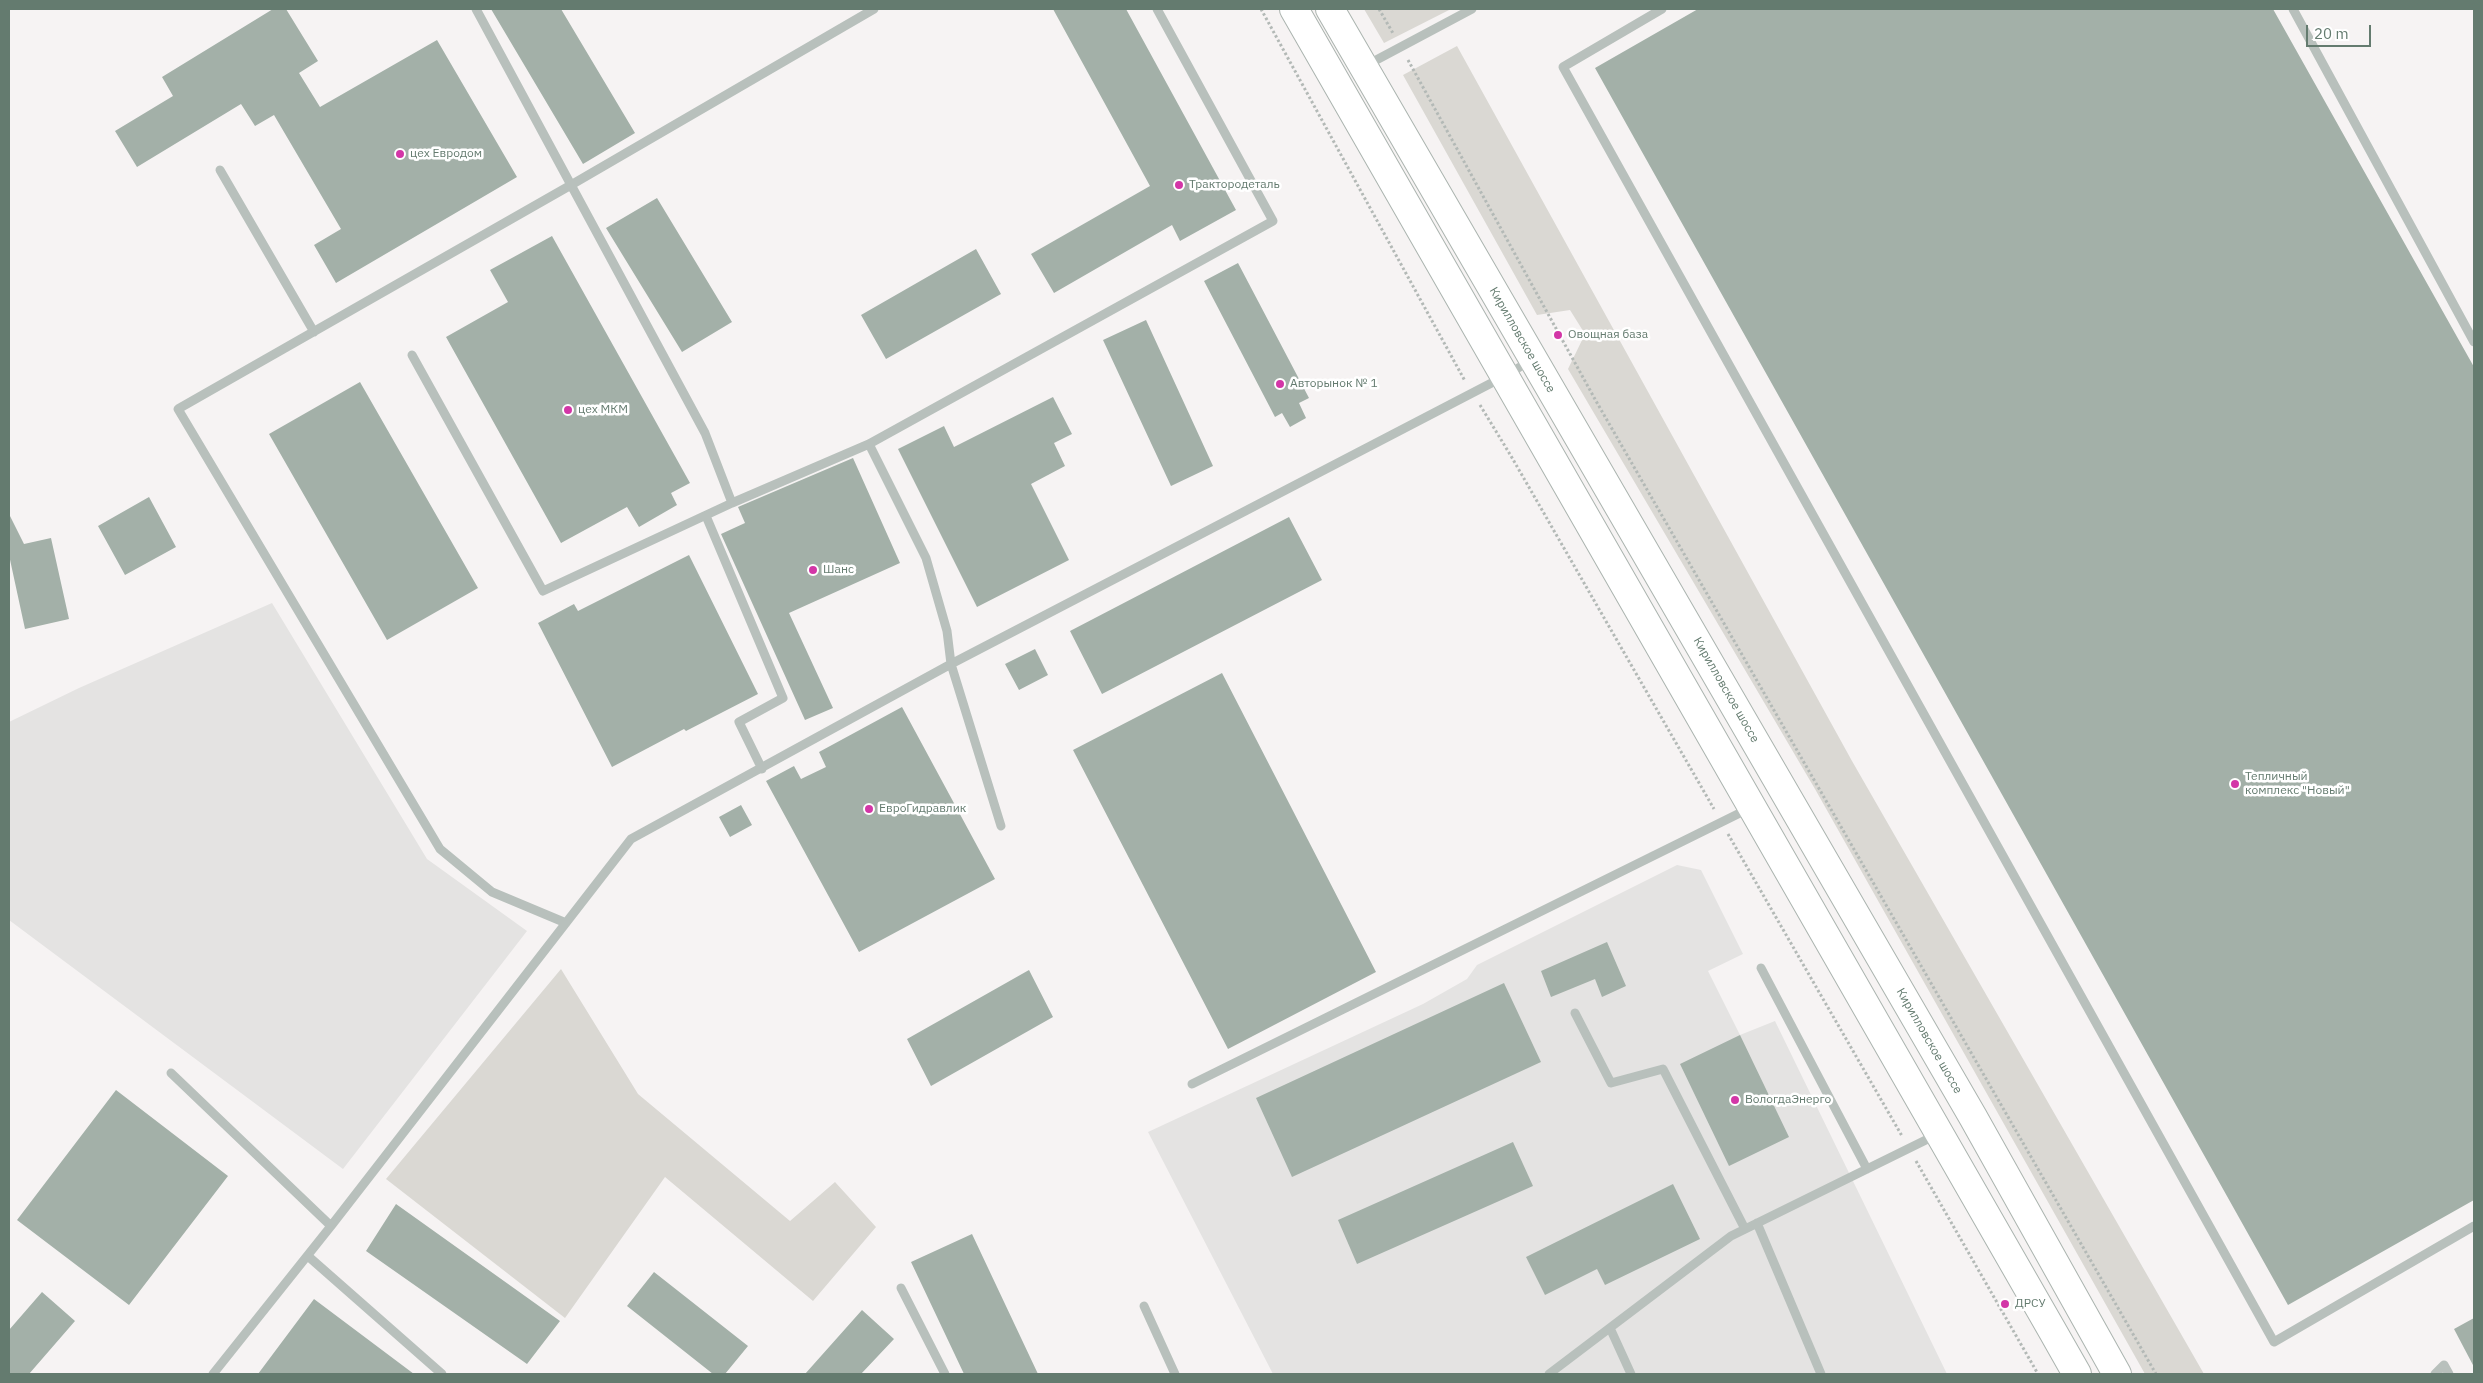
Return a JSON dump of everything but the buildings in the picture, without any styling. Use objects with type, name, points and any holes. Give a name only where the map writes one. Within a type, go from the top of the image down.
[{"type":"main road","points":[[1294,9],[1503,377],[1940,1132],[2077,1374]]},
{"type":"main road","name":"Кирилловское шоссе","points":[[1330,9],[1963,1100],[2117,1374]]},
{"type":"street","points":[[476,9],[705,433],[732,503]]},
{"type":"street","points":[[566,923],[492,892],[440,849],[178,409],[571,185],[874,9]]},
{"type":"street","points":[[412,355],[543,591],[732,503],[870,444],[1273,221],[1156,9]]},
{"type":"street","points":[[1362,67],[1472,9]]},
{"type":"street","points":[[1662,9],[1563,67],[2274,1342],[2474,1226]]},
{"type":"street","points":[[2293,9],[2474,342]]},
{"type":"street","points":[[220,170],[314,332]]},
{"type":"street","points":[[214,1374],[308,1257],[631,839],[951,664],[1503,377],[1532,359]]},
{"type":"street","points":[[870,444],[926,558],[947,631],[951,664],[1001,826]]},
{"type":"street","points":[[706,516],[783,698],[740,722],[762,768]]},
{"type":"street","points":[[1192,1084],[1751,808]]},
{"type":"street","points":[[1761,968],[1867,1168]]},
{"type":"street","points":[[1576,1013],[1611,1083],[1663,1069],[1745,1228]]},
{"type":"street","points":[[171,1073],[332,1226]]},
{"type":"street","points":[[1549,1374],[1731,1236],[1940,1132]]},
{"type":"street","points":[[1757,1223],[1821,1374]]},
{"type":"street","points":[[308,1257],[442,1374]]},
{"type":"street","points":[[902,1288],[944,1374]]},
{"type":"street","points":[[1144,1306],[1175,1374]]},
{"type":"street","points":[[1610,1328],[1631,1374]]},
{"type":"street","points":[[2435,1374],[2444,1365],[2449,1374]]},
{"type":"path","points":[[1261,9],[1472,393],[1511,456],[2038,1374]]},
{"type":"path","points":[[1379,9],[1601,410],[2156,1374]]},
{"type":"shaded area","points":[[1364,9],[1451,9],[1384,43]]},
{"type":"shaded area","points":[[1457,46],[1852,761],[2204,1374],[2145,1374],[1815,789],[1568,369],[1585,334],[1570,310],[1537,315],[1403,75]]},
{"type":"shaded area","points":[[272,603],[427,859],[527,931],[343,1169],[9,920],[9,722],[79,688]]},
{"type":"shaded area","name":"ВологдаЭнерго","points":[[1677,865],[1701,870],[1743,954],[1708,971],[1740,1035],[1775,1021],[1947,1374],[1273,1374],[1148,1132],[1423,1004],[1467,979],[1477,965]]},
{"type":"shaded area","points":[[561,969],[638,1094],[790,1221],[835,1182],[876,1227],[813,1301],[665,1177],[565,1318],[386,1179]]},
{"type":"place","name":"цех Евродом","points":[[400,154]]},
{"type":"place","name":"Трактородеталь","points":[[1179,185]]},
{"type":"place","name":"Овощная база","points":[[1558,335]]},
{"type":"place","name":"Авторынок № 1","points":[[1280,384]]},
{"type":"place","name":"цех МКМ","points":[[568,410]]},
{"type":"place","name":"Шанс","points":[[813,570]]},
{"type":"place","name":"Тепличный комплекс \"Новый\"","points":[[2235,784]]},
{"type":"place","name":"ЕвроГидравлик","points":[[869,809]]},
{"type":"place","name":"ВологдаЭнерго","points":[[1735,1100]]},
{"type":"place","name":"ДРСУ","points":[[2005,1304]]}]
